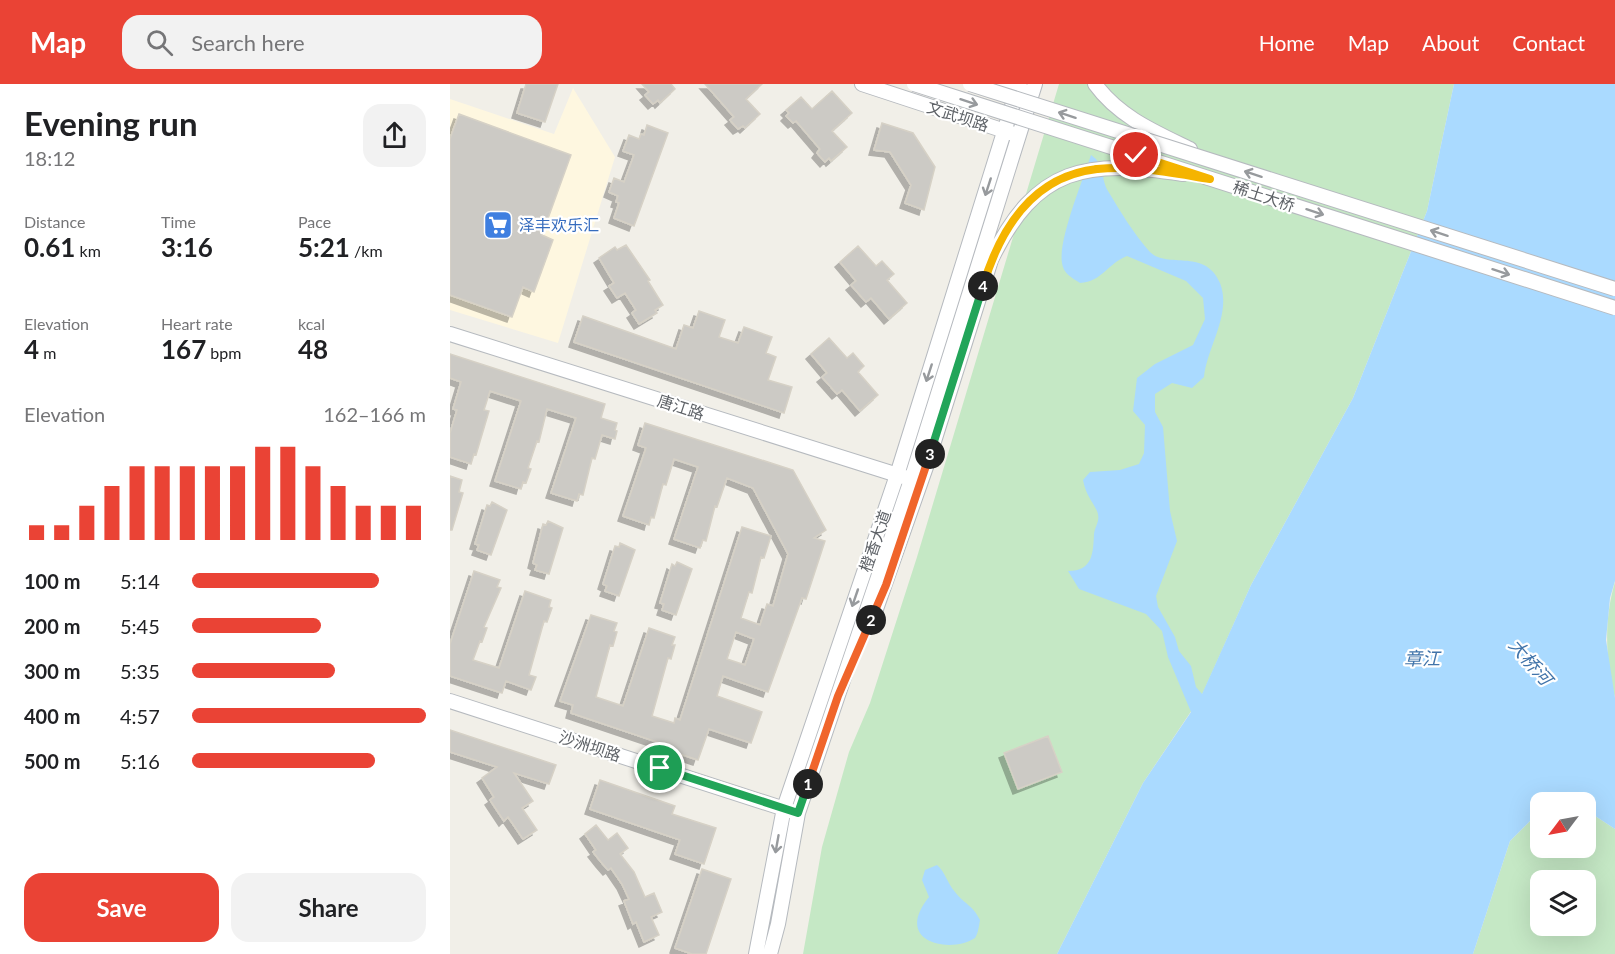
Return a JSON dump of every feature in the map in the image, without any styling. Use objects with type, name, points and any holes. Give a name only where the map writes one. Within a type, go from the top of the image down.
[{"type":"main road","name":"文武坝路","points":[[862,84],[1020,135]]},
{"type":"main road","name":"稀土大桥","points":[[914,84],[1615,308]]},
{"type":"main road","name":"稀土大桥","points":[[970,84],[1615,289]]},
{"type":"main road","points":[[998,84],[1034,88]]},
{"type":"main road","points":[[1095,84],[1107,101],[1130,118],[1217,162]]},
{"type":"main road","name":"橙香大道","points":[[756,954],[784,808],[897,475],[1006,132],[1018,87]]},
{"type":"main road","name":"橙香大道","points":[[770,954],[778,924],[798,813],[911,480],[1034,88]]},
{"type":"main road","points":[[838,696],[886,585],[991,260],[1005,231],[1039,192],[1070,174],[1117,167],[1210,179]]},
{"type":"main road","name":"唐江路","points":[[450,334],[911,480]]},
{"type":"main road","name":"沙洲坝路","points":[[450,701],[798,813]]},
{"type":"shaded area","points":[[573,88],[615,157],[558,343],[450,310],[450,99],[554,134]]},
{"type":"green space","points":[[1059,84],[1454,84],[1427,211],[1353,398],[1251,585],[1202,695],[1143,783],[1057,954],[803,954],[822,847],[849,752],[870,703],[917,557]]},
{"type":"green space","points":[[1615,582],[1615,698],[1609,669],[1607,639],[1609,610]]},
{"type":"green space","points":[[1596,817],[1615,829],[1615,954],[1473,954],[1510,841],[1530,821],[1530,858],[1596,858]]},
{"type":"water","name":"章江","points":[[1454,84],[1615,84],[1615,581],[1610,598],[1606,640],[1615,698],[1615,829],[1596,817],[1596,792],[1530,792],[1530,821],[1510,841],[1473,954],[1057,954],[1143,783],[1191,712],[1168,657],[1162,631],[1146,614],[1079,589],[1068,571],[1082,568],[1090,560],[1098,520],[1097,511],[1083,480],[1090,472],[1120,470],[1139,464],[1144,453],[1145,425],[1133,411],[1137,378],[1155,364],[1193,345],[1205,319],[1203,298],[1186,281],[1127,256],[1088,282],[1080,283],[1066,272],[1062,263],[1064,240],[1091,155],[1101,167],[1106,186],[1113,199],[1149,251],[1165,259],[1205,265],[1220,283],[1223,295],[1221,318],[1204,377],[1192,388],[1172,383],[1155,394],[1155,412],[1163,427],[1170,511],[1177,541],[1156,596],[1158,607],[1175,637],[1179,651],[1191,666],[1196,687],[1202,694],[1251,585],[1353,398],[1427,211]]},
{"type":"water","points":[[937,865],[952,889],[980,920],[975,938],[965,943],[952,945],[929,941],[921,934],[917,925],[919,913],[929,897],[922,880],[925,870]]},
{"type":"building","points":[[526,84],[558,84],[545,122],[517,113]]},
{"type":"building","points":[[642,84],[671,84],[675,89],[660,103],[658,100],[653,104],[645,95],[649,92]]},
{"type":"building","points":[[705,84],[762,84],[746,99],[760,114],[745,128],[743,126],[738,129],[730,120],[734,117]]},
{"type":"building","points":[[832,91],[852,113],[832,131],[847,147],[831,161],[829,158],[825,162],[817,153],[820,149],[796,121],[793,123],[786,116],[789,113],[786,110],[801,97],[812,109]]},
{"type":"building","name":"泽丰欢乐汇","points":[[459,114],[571,155],[542,235],[553,240],[534,292],[523,287],[512,317],[450,295],[450,139]]},
{"type":"building","points":[[882,123],[913,133],[935,167],[924,210],[905,203],[911,185],[890,152],[874,150]]},
{"type":"building","points":[[647,125],[668,133],[634,226],[614,218],[619,203],[616,202],[618,196],[609,192],[614,178],[624,182],[634,155],[623,151],[629,135],[639,139],[641,134],[644,135]]},
{"type":"building","points":[[626,245],[650,280],[648,281],[663,305],[655,310],[657,313],[639,324],[632,313],[636,310],[625,293],[617,298],[609,286],[614,283],[599,258],[615,247],[617,250]]},
{"type":"building","points":[[858,246],[876,266],[882,261],[894,274],[887,280],[907,303],[889,319],[871,298],[866,302],[851,285],[856,281],[840,262]]},
{"type":"building","points":[[699,311],[725,320],[719,337],[738,343],[744,327],[772,337],[766,353],[776,357],[768,380],[792,387],[784,413],[574,342],[583,316],[676,349],[684,325],[693,328]]},
{"type":"building","points":[[829,338],[847,358],[853,353],[864,366],[858,372],[878,395],[860,411],[842,390],[837,394],[822,377],[827,373],[811,354]]},
{"type":"building","points":[[450,354],[605,404],[601,418],[617,423],[615,439],[602,435],[595,459],[592,458],[583,495],[579,494],[577,501],[551,493],[576,418],[547,409],[539,442],[537,441],[528,468],[531,469],[521,489],[495,481],[521,401],[490,391],[484,410],[489,411],[476,455],[474,454],[471,464],[450,457],[450,433],[457,410],[453,409],[461,382],[450,378]]},
{"type":"building","points":[[645,423],[793,470],[826,530],[814,538],[825,541],[806,599],[802,598],[768,692],[723,676],[717,696],[762,712],[751,743],[709,729],[698,760],[665,749],[666,745],[571,713],[573,705],[560,701],[591,615],[617,623],[614,631],[617,632],[613,646],[610,645],[596,697],[623,706],[649,628],[675,637],[671,659],[668,658],[652,716],[674,723],[675,718],[680,720],[742,527],[771,536],[764,558],[761,557],[752,593],[749,592],[741,618],[760,625],[767,604],[773,606],[788,554],[753,488],[727,478],[717,507],[715,506],[706,541],[703,540],[700,548],[674,539],[698,467],[674,459],[666,485],[663,484],[654,518],[651,517],[649,525],[623,516],[646,448],[638,445]],"holes":[[[736,632],[754,639],[745,665],[727,659]]]},
{"type":"building","points":[[450,476],[462,480],[459,492],[463,493],[452,530],[450,530]]},
{"type":"building","points":[[492,502],[507,510],[491,555],[477,550],[479,545],[475,544],[487,505],[490,506]]},
{"type":"building","points":[[548,521],[563,528],[549,574],[535,570],[537,565],[533,563],[543,524],[546,525]]},
{"type":"building","points":[[620,543],[635,550],[619,596],[605,591],[607,586],[603,584],[615,546],[619,547]]},
{"type":"building","points":[[677,562],[692,569],[676,615],[662,610],[664,604],[660,603],[672,564],[675,566]]},
{"type":"building","points":[[474,571],[500,580],[497,587],[501,588],[484,627],[487,628],[482,642],[480,641],[473,660],[499,668],[525,591],[551,600],[549,607],[552,608],[547,622],[544,621],[529,675],[536,677],[531,690],[506,681],[502,693],[450,676],[450,644]]},
{"type":"building","points":[[450,730],[556,765],[549,784],[514,773],[533,801],[522,808],[537,830],[523,839],[508,817],[504,821],[490,800],[494,797],[482,778],[497,767],[450,752]]},
{"type":"building","points":[[1048,736],[1062,772],[1018,789],[1004,753]]},
{"type":"building","points":[[600,780],[675,806],[672,814],[716,828],[704,864],[675,854],[680,840],[590,809]]},
{"type":"building","points":[[596,825],[608,840],[617,833],[628,848],[620,854],[634,872],[645,897],[654,893],[662,912],[651,917],[659,935],[644,942],[636,922],[633,924],[624,901],[629,899],[622,884],[611,868],[608,870],[593,852],[596,850],[585,834]]},
{"type":"building","points":[[702,869],[731,879],[706,954],[692,954],[675,948]]},
{"type":"place","name":"泽丰欢乐汇","points":[[498,225]]},
{"type":"route","points":[[660,768],[798,813],[838,696],[886,585],[991,260],[1005,231],[1024,206],[1039,192],[1054,181],[1070,174],[1117,167],[1148,169],[1210,179],[1136,155]]},
{"type":"water label","name":"大桥河","points":[[1530,662]]}]
